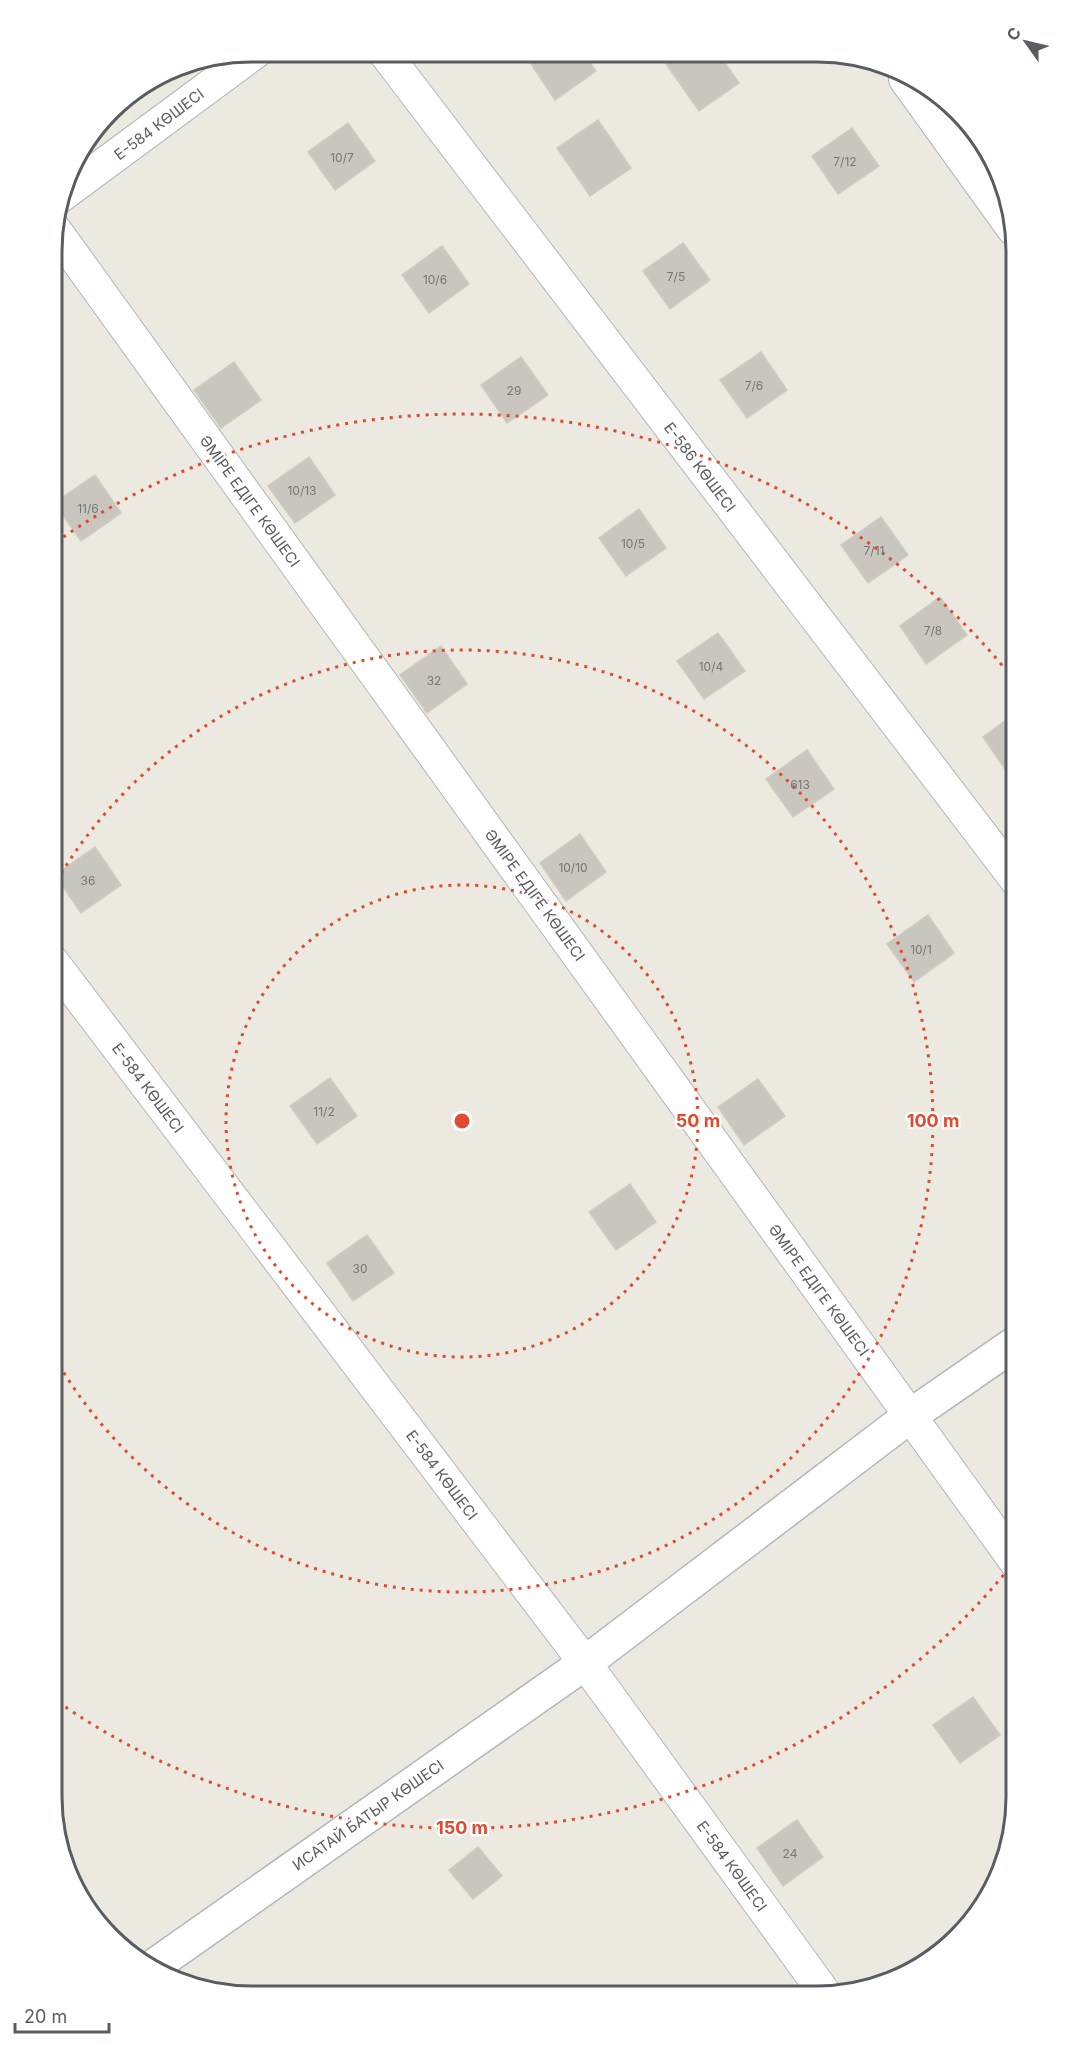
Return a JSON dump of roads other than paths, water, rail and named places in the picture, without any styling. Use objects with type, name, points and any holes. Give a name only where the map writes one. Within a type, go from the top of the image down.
[{"type":"street","name":"Е-584 КӨШЕСІ","points":[[73,187],[242,62]]},
{"type":"street","name":"Е-586 КӨШЕСІ","points":[[392,62],[1006,867]]},
{"type":"street","points":[[910,86],[1003,215]]},
{"type":"street","name":"ӘМІРЕ ЕДІГЕ КӨШЕСІ","points":[[62,240],[1006,1548]]},
{"type":"street","name":"Е-584 КӨШЕСІ","points":[[62,974],[585,1663],[819,1986]]},
{"type":"street","name":"ИСАТАЙ БАТЫР КӨШЕСІ","points":[[160,1962],[585,1663],[910,1416],[1006,1350]]}]
